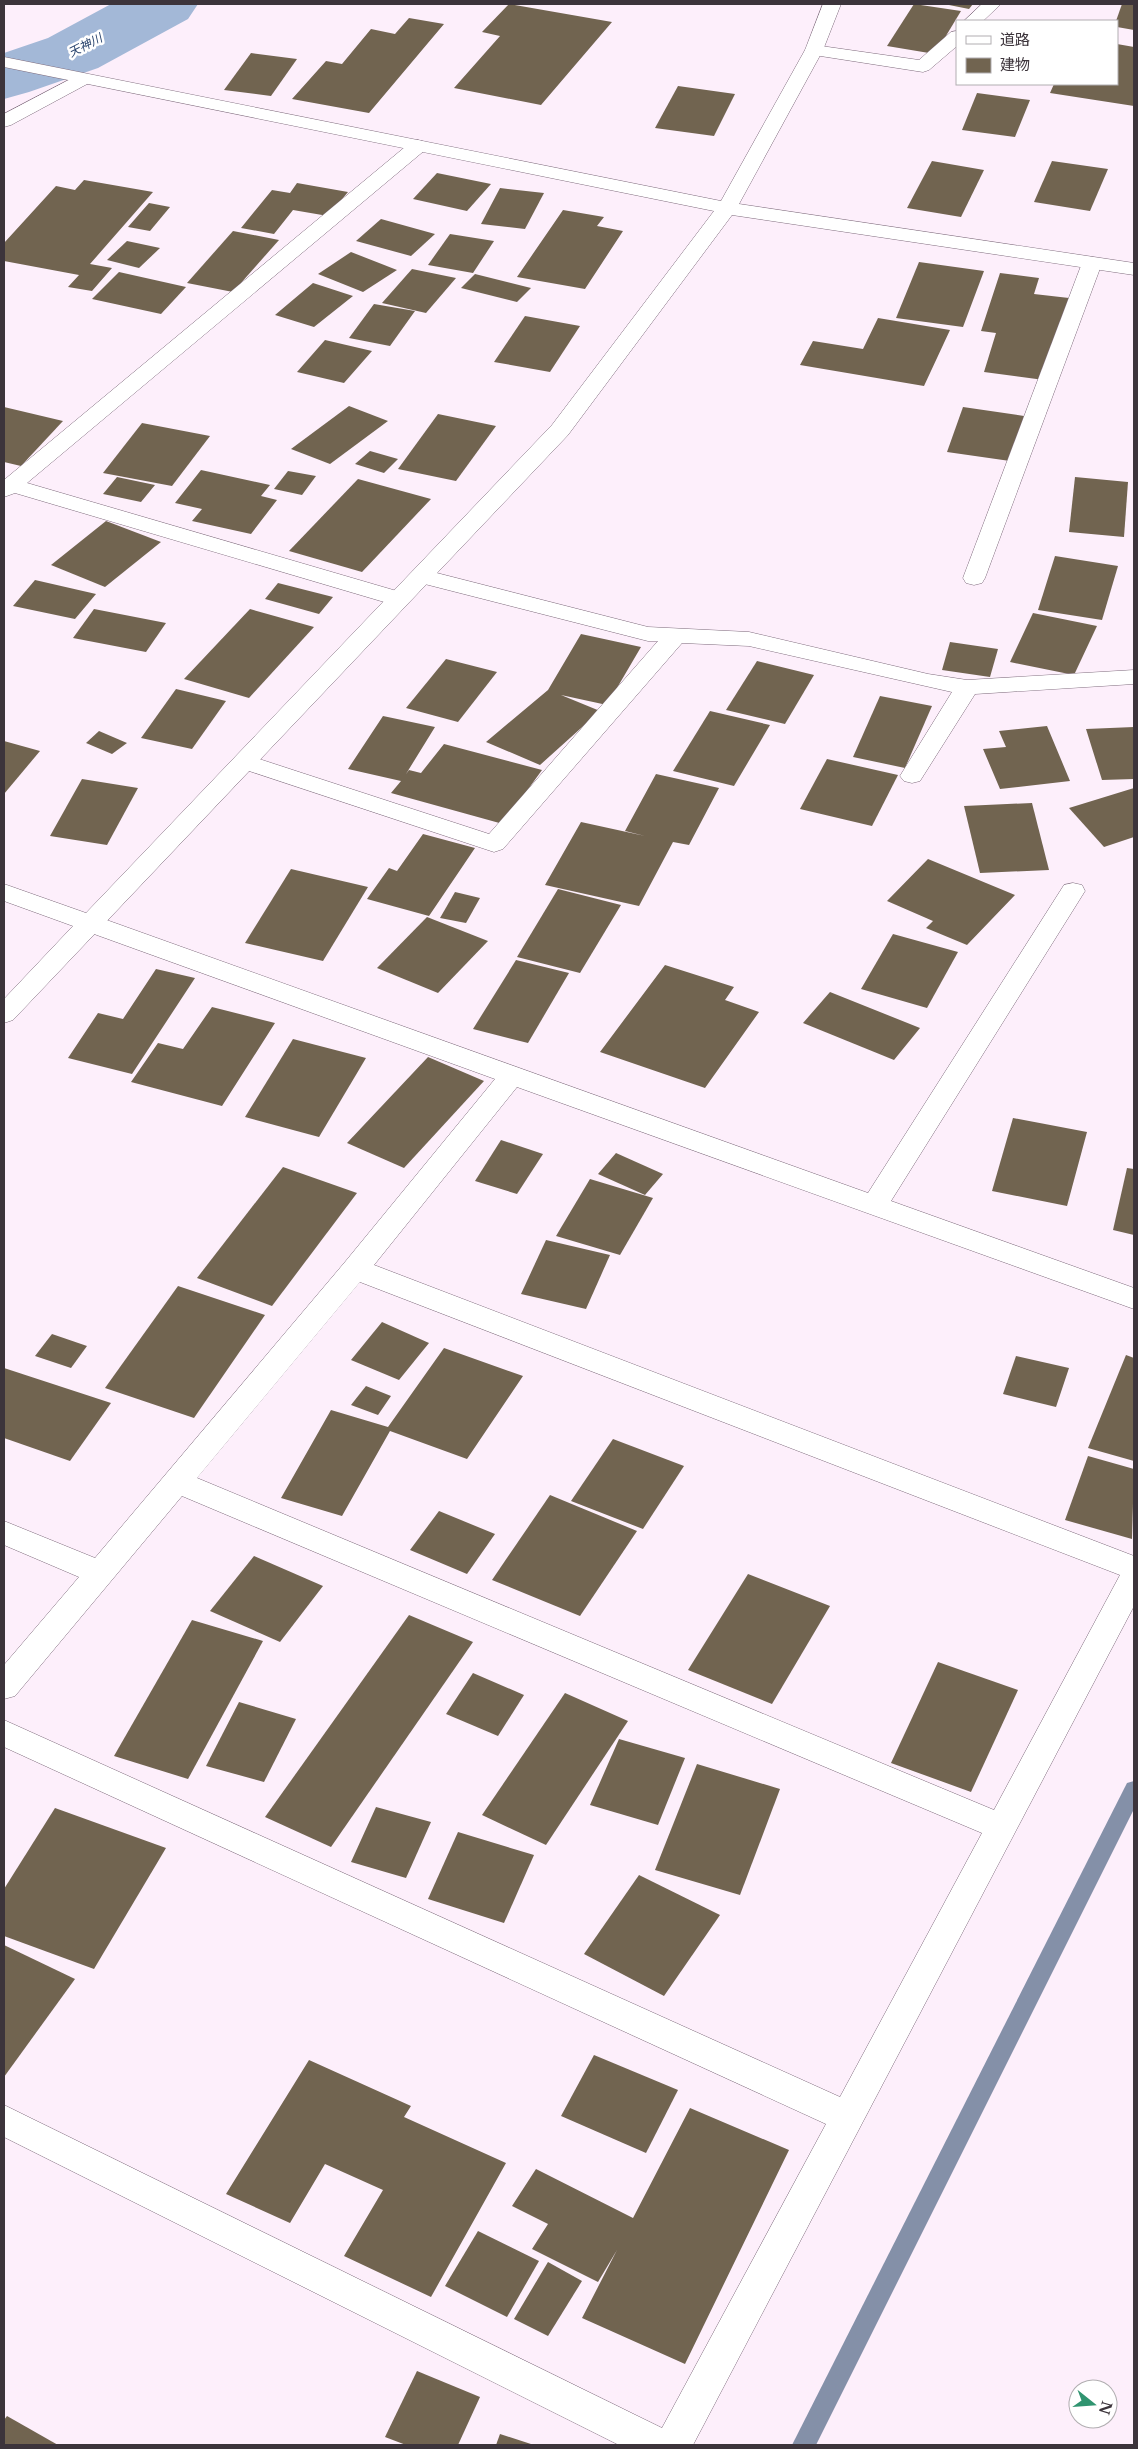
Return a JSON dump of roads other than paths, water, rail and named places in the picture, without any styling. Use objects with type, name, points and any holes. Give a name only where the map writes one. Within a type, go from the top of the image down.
[{"type":"street","points":[[4,1014],[92,924],[560,430],[727,208],[814,50],[832,4]]},
{"type":"street","points":[[974,20],[992,4]]},
{"type":"street","points":[[814,50],[923,66],[956,37]]},
{"type":"street","points":[[4,62],[727,208],[1134,269]]},
{"type":"street","points":[[4,121],[82,79]]},
{"type":"street","points":[[7,488],[418,146]]},
{"type":"street","points":[[974,578],[1092,263]]},
{"type":"street","points":[[7,488],[399,599]]},
{"type":"street","points":[[421,576],[648,634],[750,639],[928,681],[967,687],[1134,677]]},
{"type":"street","points":[[245,762],[494,844],[676,635]]},
{"type":"street","points":[[912,776],[967,687]]},
{"type":"street","points":[[874,1206],[1073,891]]},
{"type":"street","points":[[4,892],[1134,1299]]},
{"type":"street","points":[[4,1687],[175,1481],[355,1269],[511,1076]]},
{"type":"street","points":[[355,1269],[1134,1568]]},
{"type":"street","points":[[175,1481],[1002,1827]]},
{"type":"street","points":[[4,1532],[99,1573]]},
{"type":"street","points":[[673,2445],[1134,1578]]},
{"type":"street","points":[[4,1733],[847,2117]]},
{"type":"street","points":[[4,2120],[657,2445]]},
{"type":"waterway","name":"天神川","points":[[4,77],[73,53],[163,4]]},
{"type":"waterway","points":[[804,2445],[1134,1789]]}]
